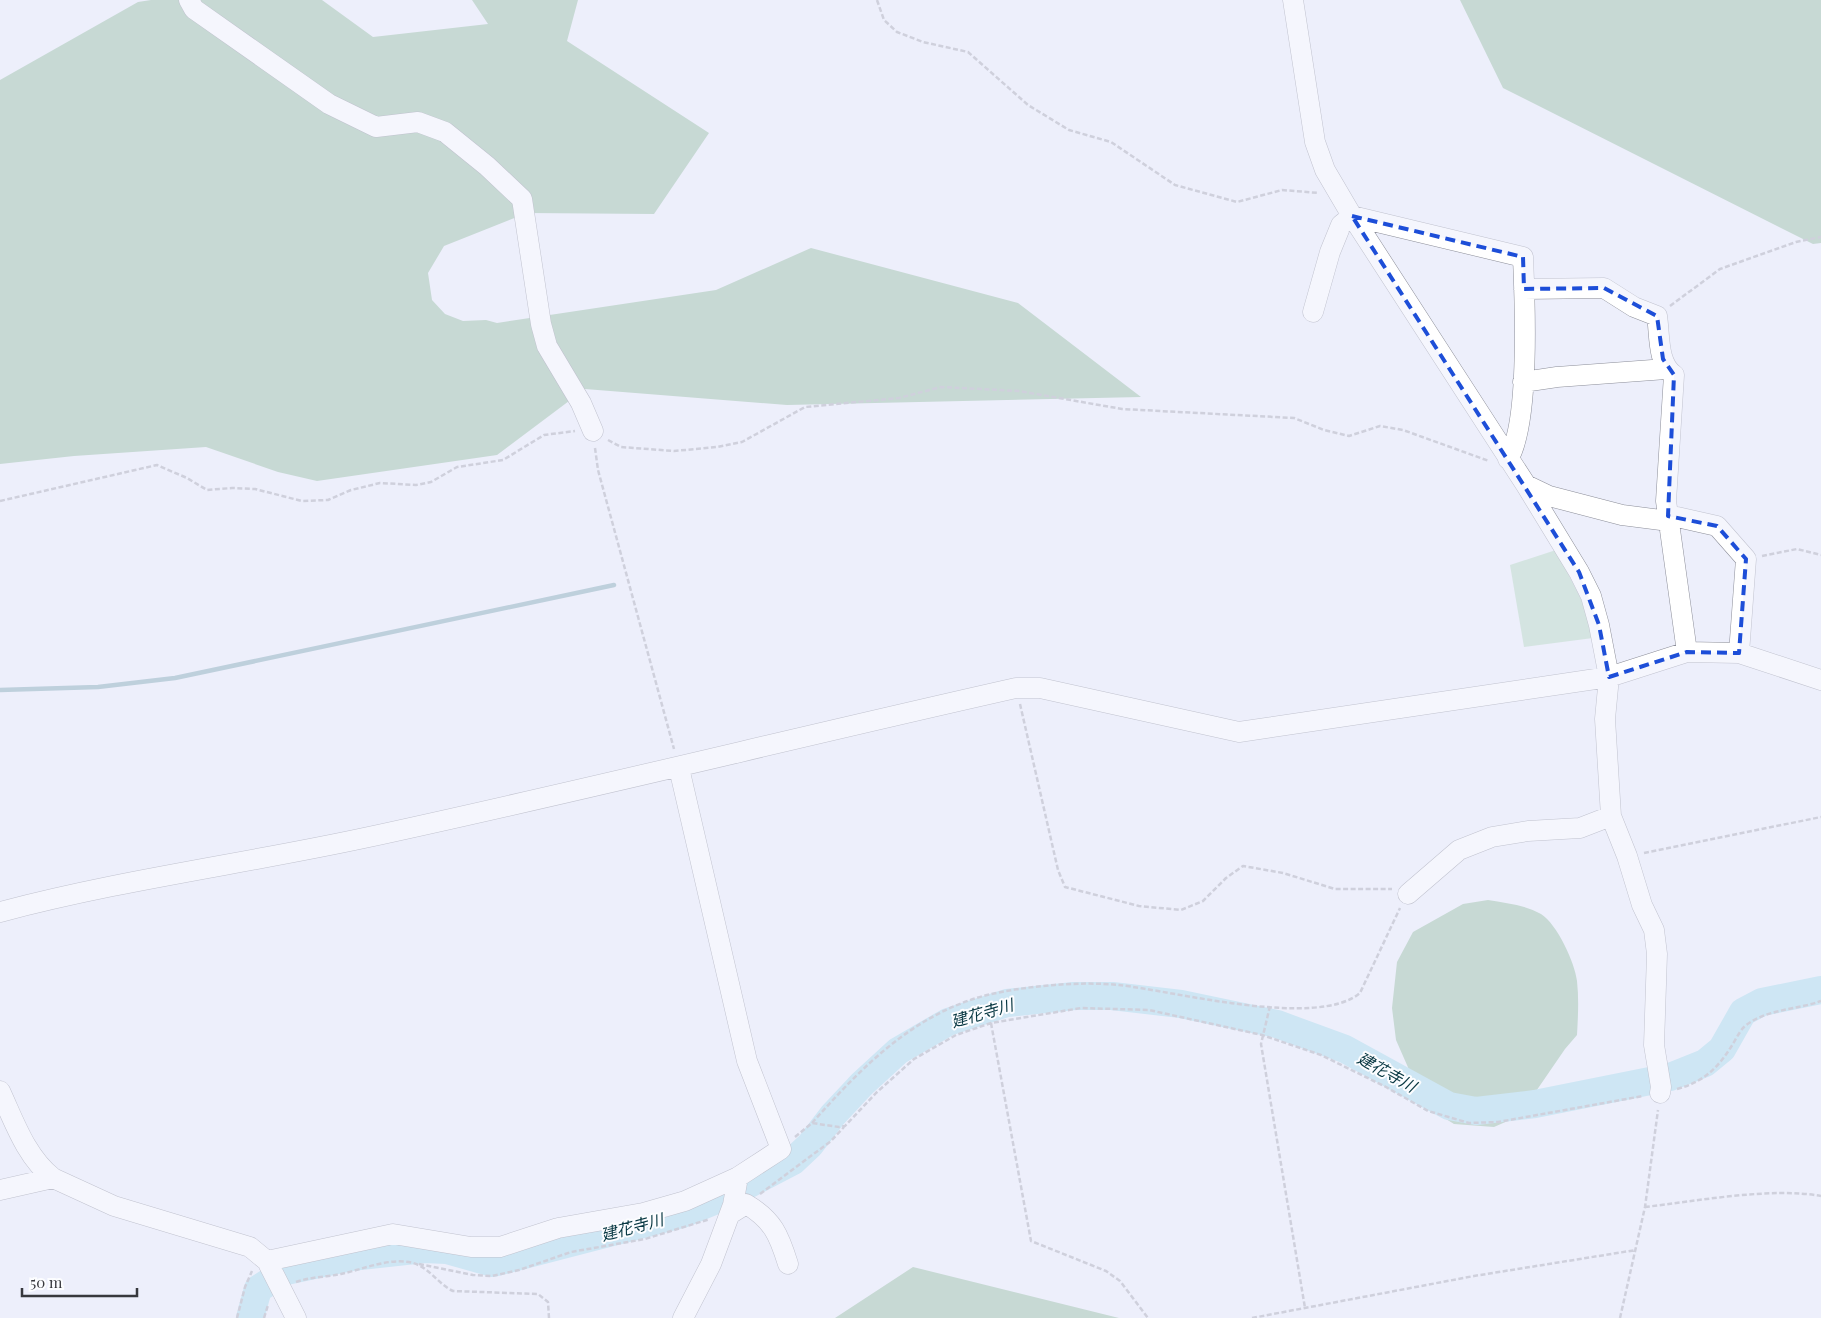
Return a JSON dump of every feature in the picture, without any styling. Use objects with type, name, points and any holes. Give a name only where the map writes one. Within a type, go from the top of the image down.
[{"type":"street","points":[[188,0],[194,9],[329,104],[376,128],[418,122],[445,132],[487,166],[522,199],[541,324],[547,346],[581,403],[593,431]]},
{"type":"street","points":[[1293,0],[1315,142],[1325,170],[1352,216],[1526,485],[1579,572],[1590,596],[1599,625],[1608,677],[1606,719],[1611,816],[1628,856],[1642,905],[1654,930],[1656,954],[1654,1045],[1659,1084]]},
{"type":"street","points":[[1352,216],[1523,257],[1523,382],[1515,448],[1508,459]]},
{"type":"street","points":[[1313,312],[1330,252],[1341,225],[1352,216]]},
{"type":"street","points":[[1524,289],[1604,288],[1634,307],[1657,316],[1666,369]]},
{"type":"street","points":[[1523,382],[1557,377],[1666,369],[1674,375],[1666,501],[1687,652]]},
{"type":"street","points":[[1526,485],[1549,496],[1622,516],[1669,521],[1677,517],[1717,526],[1746,559],[1739,654]]},
{"type":"street","points":[[0,912],[68,894],[357,839],[679,768],[1016,688],[1040,688],[1239,732],[1608,677],[1687,652],[1739,654],[1821,680]]},
{"type":"street","points":[[268,1263],[393,1234],[471,1247],[500,1247],[558,1228],[643,1213],[685,1201],[738,1180],[781,1149],[747,1061],[679,768]]},
{"type":"street","points":[[1408,894],[1459,850],[1492,837],[1580,828],[1611,816]]},
{"type":"street","points":[[0,1091],[28,1150],[44,1171],[53,1178],[114,1206],[250,1247],[260,1253],[268,1263],[296,1318]]},
{"type":"street","points":[[0,1190],[53,1178]]},
{"type":"street","points":[[683,1318],[711,1264],[736,1208],[738,1180]]},
{"type":"street","points":[[736,1208],[758,1211],[779,1234],[788,1264]]},
{"type":"path","points":[[877,0],[884,20],[897,32],[923,42],[968,52],[1028,105],[1070,130],[1111,142],[1175,185],[1237,202],[1282,190],[1340,195]]},
{"type":"path","points":[[1657,316],[1720,269],[1796,242],[1821,237]]},
{"type":"path","points":[[0,501],[157,465],[187,478],[207,490],[255,489],[302,501],[328,500],[351,490],[380,484],[416,485],[431,482],[458,467],[503,460],[544,435],[576,430],[593,431],[621,447],[674,451],[717,447],[742,442],[805,407],[899,398],[941,387],[1019,391],[1132,409],[1294,418],[1324,430],[1349,436],[1380,426],[1403,430],[1490,461],[1508,459]]},
{"type":"path","points":[[593,431],[598,470],[679,768]]},
{"type":"path","points":[[1746,559],[1797,549],[1821,555]]},
{"type":"path","points":[[781,1149],[812,1123],[865,1065],[913,1028],[946,1011],[986,996],[1021,989],[1080,985],[1117,985],[1236,1005],[1310,1009],[1352,1000],[1360,993],[1408,894],[1386,888],[1361,891],[1335,889],[1283,872],[1242,866],[1226,878],[1203,901],[1181,910],[1139,906],[1066,887],[1058,870],[1016,688]]},
{"type":"path","points":[[1628,856],[1821,817]]},
{"type":"path","points":[[280,1286],[303,1279],[341,1274],[378,1264],[413,1263],[473,1275],[492,1276],[519,1270],[571,1252],[645,1239],[736,1208],[831,1141],[876,1093],[914,1059],[956,1035],[992,1023],[1081,1008],[1149,1010],[1263,1034],[1321,1056],[1386,1087],[1428,1111],[1469,1123],[1498,1122],[1659,1084],[1692,1084],[1718,1066],[1744,1028],[1763,1016],[1805,1007],[1821,1001]]},
{"type":"path","points":[[1270,1006],[1261,1044],[1305,1308]]},
{"type":"path","points":[[992,1023],[1031,1241],[1106,1272],[1120,1281],[1148,1318]]},
{"type":"path","points":[[1620,1318],[1645,1207],[1659,1084]]},
{"type":"path","points":[[812,1123],[839,1127],[845,1126]]},
{"type":"path","points":[[1645,1207],[1772,1194],[1806,1193],[1821,1196]]},
{"type":"path","points":[[1252,1318],[1474,1276],[1636,1250]]},
{"type":"path","points":[[237,1318],[245,1287],[254,1265],[268,1263]]},
{"type":"path","points":[[413,1263],[425,1268],[443,1286],[453,1291],[538,1294],[548,1302],[549,1318]]},
{"type":"highlighted area","points":[[1352,216],[1523,257],[1524,289],[1604,288],[1657,316],[1663,359],[1674,375],[1668,516],[1717,526],[1746,559],[1739,653],[1687,652],[1609,677],[1599,625],[1579,572]]},
{"type":"green space","points":[[151,0],[322,0],[373,37],[488,24],[472,0],[578,0],[567,41],[709,133],[654,214],[527,213],[444,246],[428,273],[432,300],[445,314],[463,321],[486,320],[497,323],[716,290],[811,248],[1018,303],[1141,397],[787,405],[585,389],[497,455],[317,481],[278,472],[206,447],[74,456],[0,464],[0,80],[138,2]]},
{"type":"green space","points":[[1460,0],[1821,0],[1821,243],[1813,244],[1503,88]]},
{"type":"green space","points":[[1556,550],[1585,607],[1593,638],[1524,647],[1510,565]]},
{"type":"green space","points":[[1488,900],[1528,908],[1547,919],[1559,935],[1573,964],[1578,994],[1577,1035],[1565,1049],[1519,1116],[1494,1127],[1454,1124],[1425,1106],[1396,1040],[1392,1008],[1397,962],[1413,932],[1463,904]]},
{"type":"green space","points":[[913,1267],[1119,1318],[835,1318]]},
{"type":"waterway","points":[[0,690],[98,687],[175,678],[614,585]]},
{"type":"waterway","name":"建花寺川","points":[[250,1318],[258,1289],[286,1271],[351,1257],[424,1249],[447,1250],[493,1263],[682,1214],[726,1196],[793,1161],[810,1145],[833,1115],[862,1084],[898,1051],[948,1022],[1007,1003],[1074,996],[1112,996],[1181,1004],[1277,1024],[1345,1049],[1449,1106],[1476,1111],[1535,1104],[1670,1077],[1705,1063],[1722,1049],[1743,1012],[1762,1002],[1821,990]]}]
